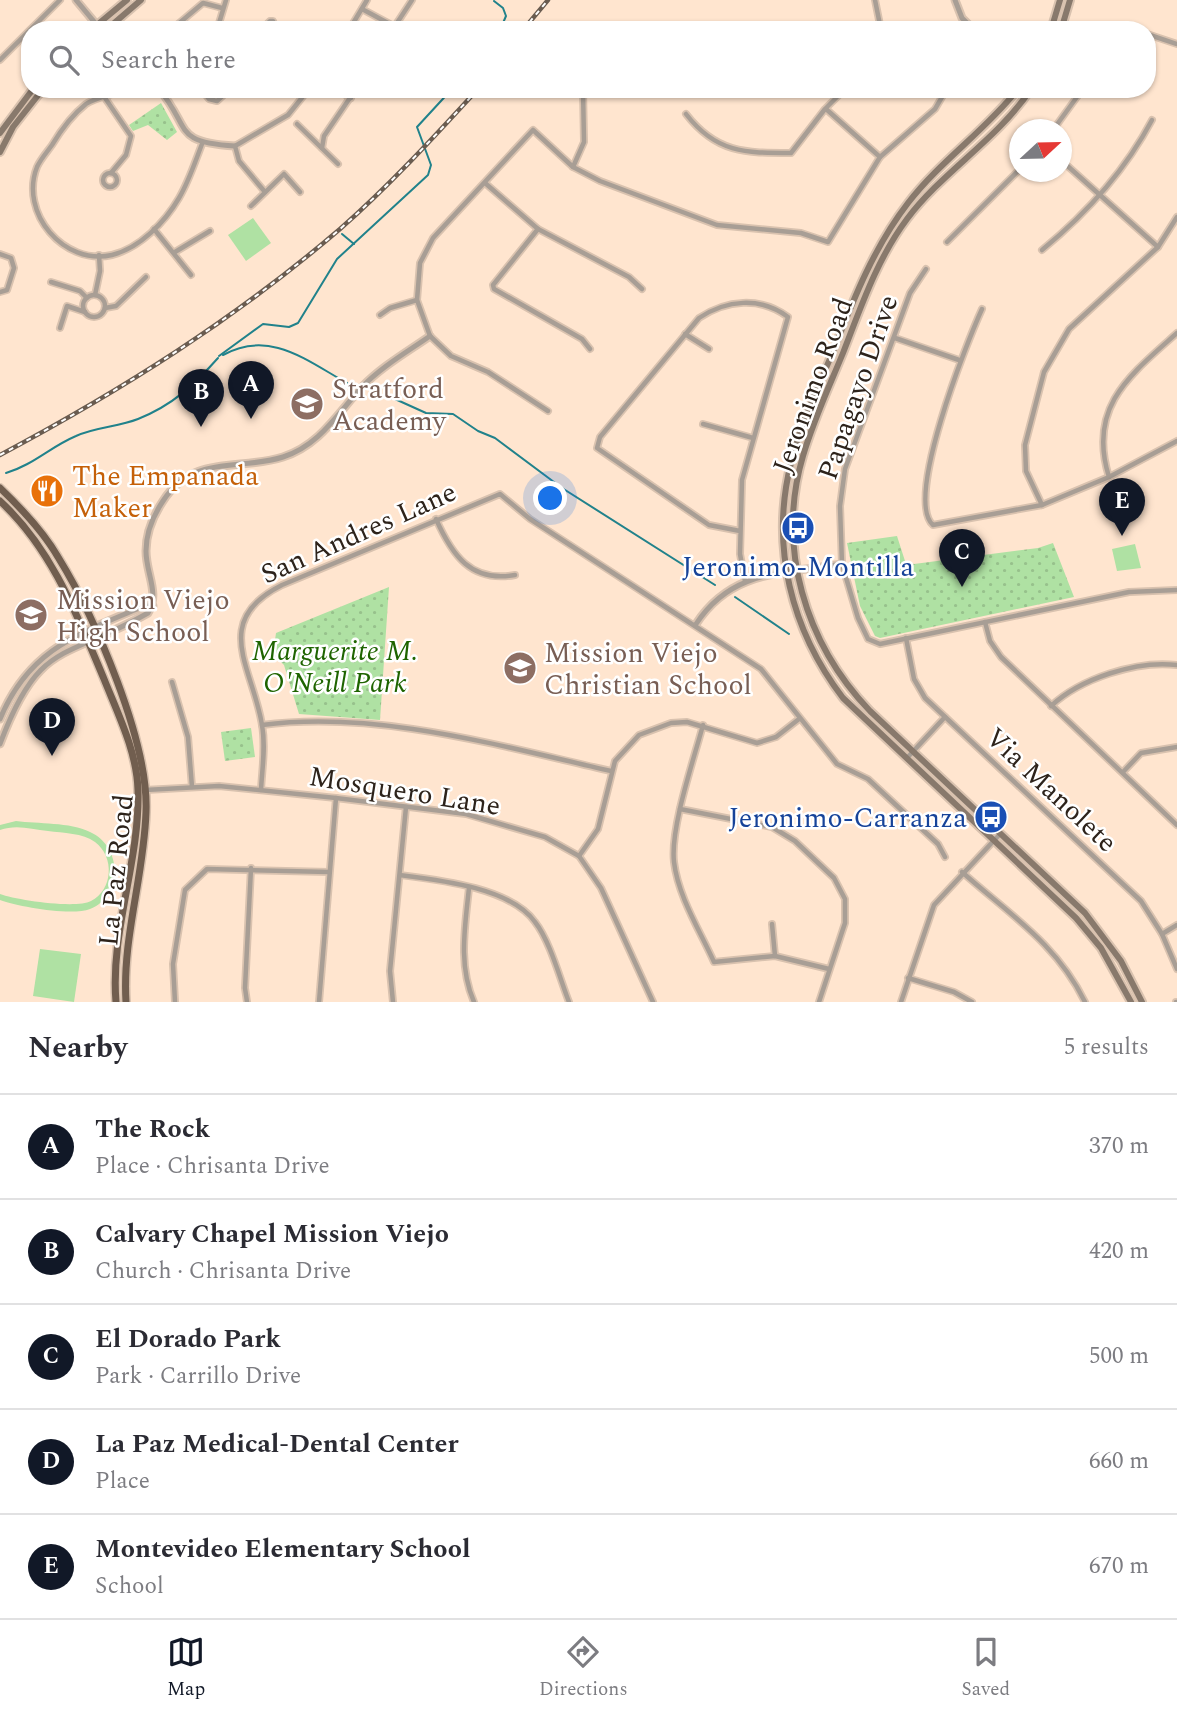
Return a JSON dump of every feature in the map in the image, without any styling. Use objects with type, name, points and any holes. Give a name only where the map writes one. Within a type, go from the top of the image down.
[{"type":"main road","points":[[104,21],[127,0]]},
{"type":"main road","points":[[116,21],[141,0]]},
{"type":"main road","points":[[1053,21],[1059,0]]},
{"type":"main road","points":[[1064,21],[1070,0]]},
{"type":"main road","points":[[0,133],[26,98]]},
{"type":"main road","points":[[0,152],[13,127],[36,98]]},
{"type":"main road","name":"Jeronimo Road","points":[[1011,98],[989,124],[936,171],[909,202],[882,241],[863,277],[791,461],[783,510],[786,573],[800,622],[823,669],[852,707],[1087,930],[1112,966],[1132,1002]]},
{"type":"main road","name":"Jeronimo Road","points":[[1024,98],[1002,125],[936,184],[905,222],[880,263],[802,458],[794,504],[797,572],[812,625],[836,670],[859,700],[1095,925],[1121,961],[1142,1002]]},
{"type":"main road","name":"La Paz Road","points":[[0,488],[37,527],[58,556],[93,628],[138,741],[143,856],[127,956],[126,1002]]},
{"type":"main road","name":"La Paz Road","points":[[0,501],[32,536],[60,579],[125,732],[142,790],[115,969],[116,1002]]},
{"type":"street","points":[[39,21],[60,0]]},
{"type":"street","points":[[76,0],[91,21]]},
{"type":"street","points":[[219,21],[226,0]]},
{"type":"street","points":[[355,21],[367,0]]},
{"type":"street","points":[[398,21],[412,0]]},
{"type":"street","points":[[875,0],[879,21]]},
{"type":"street","points":[[955,0],[965,21]]},
{"type":"street","points":[[182,21],[202,3],[222,8]]},
{"type":"street","points":[[362,9],[385,21]]},
{"type":"street","points":[[1156,37],[1177,44]]},
{"type":"street","points":[[0,60],[21,39]]},
{"type":"street","points":[[111,173],[126,155],[131,136],[105,98],[88,103],[60,131],[37,168],[35,202],[40,219],[51,235],[65,246],[99,256],[111,255],[133,247],[155,229],[179,199],[202,144]]},
{"type":"street","points":[[165,98],[179,123],[202,144],[235,146],[288,115],[302,98]]},
{"type":"street","points":[[321,148],[324,136],[351,98]]},
{"type":"street","points":[[573,167],[584,142],[583,98]]},
{"type":"street","points":[[686,114],[701,135],[731,149],[791,153],[836,98]]},
{"type":"street","points":[[548,411],[531,403],[488,372],[451,356],[430,336],[417,300],[420,263],[433,238],[533,130],[573,167],[600,181],[718,225],[801,233],[828,242],[880,157],[935,109],[941,98]]},
{"type":"street","points":[[1061,119],[1075,98]]},
{"type":"street","points":[[825,109],[880,157]]},
{"type":"street","points":[[1042,250],[1101,195],[1139,145],[1152,120]]},
{"type":"street","points":[[297,124],[338,164]]},
{"type":"street","points":[[314,140],[324,136]]},
{"type":"street","points":[[235,146],[239,161],[265,192]]},
{"type":"street","points":[[1072,170],[1157,247]]},
{"type":"street","points":[[251,206],[284,174],[300,192]]},
{"type":"street","points":[[947,242],[1009,180]]},
{"type":"street","points":[[485,183],[538,229],[629,277],[642,289]]},
{"type":"street","points":[[1042,505],[1026,471],[1025,445],[1044,372],[1069,329],[1157,247],[1177,217]]},
{"type":"street","points":[[155,229],[191,275]]},
{"type":"street","points":[[538,229],[499,274],[493,285],[494,289],[582,339],[590,349]]},
{"type":"street","points":[[175,252],[209,230]]},
{"type":"street","points":[[0,254],[11,258],[14,268],[7,290],[0,292]]},
{"type":"street","points":[[95,295],[100,271],[99,256]]},
{"type":"street","name":"Papagayo Drive","points":[[906,638],[880,644],[873,642],[858,618],[842,564],[840,506],[845,469],[910,293],[926,269]]},
{"type":"street","points":[[105,308],[113,308],[146,277]]},
{"type":"street","points":[[51,282],[80,291],[87,298]]},
{"type":"street","points":[[60,328],[67,306],[94,317],[101,314],[105,308],[103,299],[95,295],[87,298]]},
{"type":"street","points":[[85,312],[87,298]]},
{"type":"street","points":[[380,315],[390,308],[417,300]]},
{"type":"street","points":[[740,531],[709,525],[597,448],[600,437],[699,318],[715,307],[759,304],[788,317],[742,480],[740,531],[745,581]]},
{"type":"street","points":[[982,309],[959,360],[926,478],[926,513],[930,522],[945,525],[1042,505],[1109,477],[1177,441]]},
{"type":"street","points":[[1109,477],[1101,440],[1115,397],[1131,373],[1177,333]]},
{"type":"street","points":[[685,334],[709,349]]},
{"type":"street","points":[[0,744],[17,701],[35,675],[57,656],[147,615],[153,606],[146,552],[148,533],[164,499],[178,484],[211,467],[284,457],[309,445],[329,428],[362,387],[430,336]]},
{"type":"street","points":[[895,338],[959,360]]},
{"type":"street","points":[[703,424],[753,438]]},
{"type":"street","name":"San Andres Lane","points":[[262,725],[241,650],[243,621],[250,606],[267,592],[500,494],[530,519],[696,624]]},
{"type":"street","points":[[436,519],[448,545],[466,567],[489,577],[515,575]]},
{"type":"street","points":[[842,564],[745,581],[716,598],[696,624],[761,669],[837,764],[867,779],[938,844],[945,857]]},
{"type":"street","points":[[906,638],[1129,592],[1177,590]]},
{"type":"street","points":[[0,719],[14,690],[29,668],[58,645],[144,606],[153,606]]},
{"type":"street","points":[[985,622],[990,640],[1001,657],[1124,771],[1177,825]]},
{"type":"street","name":"Via Manolete","points":[[906,638],[915,682],[925,698],[1141,901],[1162,934],[1177,969]]},
{"type":"street","points":[[1051,706],[1080,683],[1148,666],[1177,665]]},
{"type":"street","points":[[172,682],[188,737],[192,787]]},
{"type":"street","points":[[907,758],[945,717]]},
{"type":"street","points":[[579,856],[598,829],[611,771],[627,746],[648,731],[679,722],[703,725],[758,743],[776,737],[799,719]]},
{"type":"street","points":[[261,790],[262,725],[300,721],[445,734],[611,771]]},
{"type":"street","points":[[703,725],[680,808],[674,861],[683,892],[714,962],[775,956],[829,969]]},
{"type":"street","points":[[1124,771],[1141,753],[1177,747]]},
{"type":"street","name":"Mosquero Lane","points":[[142,790],[192,787],[261,790],[336,798],[466,814],[545,837],[579,856],[601,888],[653,1002]]},
{"type":"street","points":[[319,1002],[336,798]]},
{"type":"street","points":[[393,1002],[390,971],[406,807]]},
{"type":"street","points":[[680,808],[772,827],[795,841],[834,878],[845,899],[845,923],[820,1002]]},
{"type":"street","points":[[901,1002],[934,905],[1000,834]]},
{"type":"street","points":[[247,1002],[245,988],[251,868]]},
{"type":"street","points":[[175,1002],[173,964],[185,890],[206,869],[329,872]]},
{"type":"street","points":[[962,872],[1006,912],[1038,934],[1068,969],[1085,1002]]},
{"type":"street","points":[[400,876],[468,888],[515,901],[536,922],[569,1002]]},
{"type":"street","points":[[468,888],[463,957],[466,984],[474,1002]]},
{"type":"street","points":[[772,924],[775,956]]},
{"type":"street","points":[[1162,934],[1177,925]]},
{"type":"street","points":[[908,978],[954,992],[972,1002]]},
{"type":"green space","points":[[161,103],[177,132],[167,140],[148,125],[133,131],[129,125]]},
{"type":"green space","points":[[253,218],[271,243],[246,261],[228,235]]},
{"type":"green space","points":[[897,536],[905,561],[914,564],[1038,548],[1053,543],[1074,597],[880,638],[875,636],[860,606],[847,543]]},
{"type":"green space","points":[[1135,544],[1141,568],[1117,571],[1112,549]]},
{"type":"green space","name":"Marguerite M. O'Neill Park","points":[[389,587],[380,720],[299,714],[284,665],[273,654],[276,633]]},
{"type":"green space","points":[[251,728],[255,757],[225,761],[221,732]]},
{"type":"green space","points":[[16,821],[73,826],[101,839],[113,859],[115,871],[109,893],[101,903],[90,909],[71,912],[32,908],[0,900],[0,894],[46,903],[83,903],[98,896],[104,889],[109,873],[106,856],[90,839],[30,828],[12,827],[0,830],[0,825]]},
{"type":"green space","points":[[40,949],[81,954],[74,1002],[33,996]]},
{"type":"waterway","points":[[494,1],[503,8],[506,16],[504,21]]},
{"type":"waterway","points":[[219,356],[263,324],[289,327],[298,323],[337,259],[428,175],[431,165],[417,127],[444,98]]},
{"type":"waterway","points":[[342,234],[354,244]]},
{"type":"waterway","points":[[223,355],[257,345],[272,347],[303,358],[347,383]]},
{"type":"waterway","points":[[6,473],[76,436],[130,422],[151,413],[172,401],[218,358]]},
{"type":"waterway","points":[[372,395],[395,399],[426,413],[453,414],[478,431],[495,438],[562,488],[715,585]]},
{"type":"waterway","points":[[735,597],[789,634]]},
{"type":"railway","points":[[530,21],[548,0]]},
{"type":"railway","points":[[0,455],[134,379],[260,293],[358,213],[470,98]]},
{"type":"place","name":"Stratford Academy","points":[[307,404]]},
{"type":"place","name":"The Rock","points":[[251,419]]},
{"type":"place","name":"Calvary Chapel Mission Viejo","points":[[201,427]]},
{"type":"place","name":"The Empanada Maker","points":[[47,491]]},
{"type":"place","name":"Jeronimo-Montilla","points":[[798,528]]},
{"type":"place","name":"Montevideo Elementary School","points":[[1122,536]]},
{"type":"place","name":"El Dorado Park","points":[[962,587]]},
{"type":"place","name":"Mission Viejo High School","points":[[31,615]]},
{"type":"place","name":"Mission Viejo Christian School","points":[[520,668]]},
{"type":"place","name":"La Paz Medical-Dental Center","points":[[52,756]]},
{"type":"place","name":"Jeronimo-Carranza","points":[[991,817]]}]
